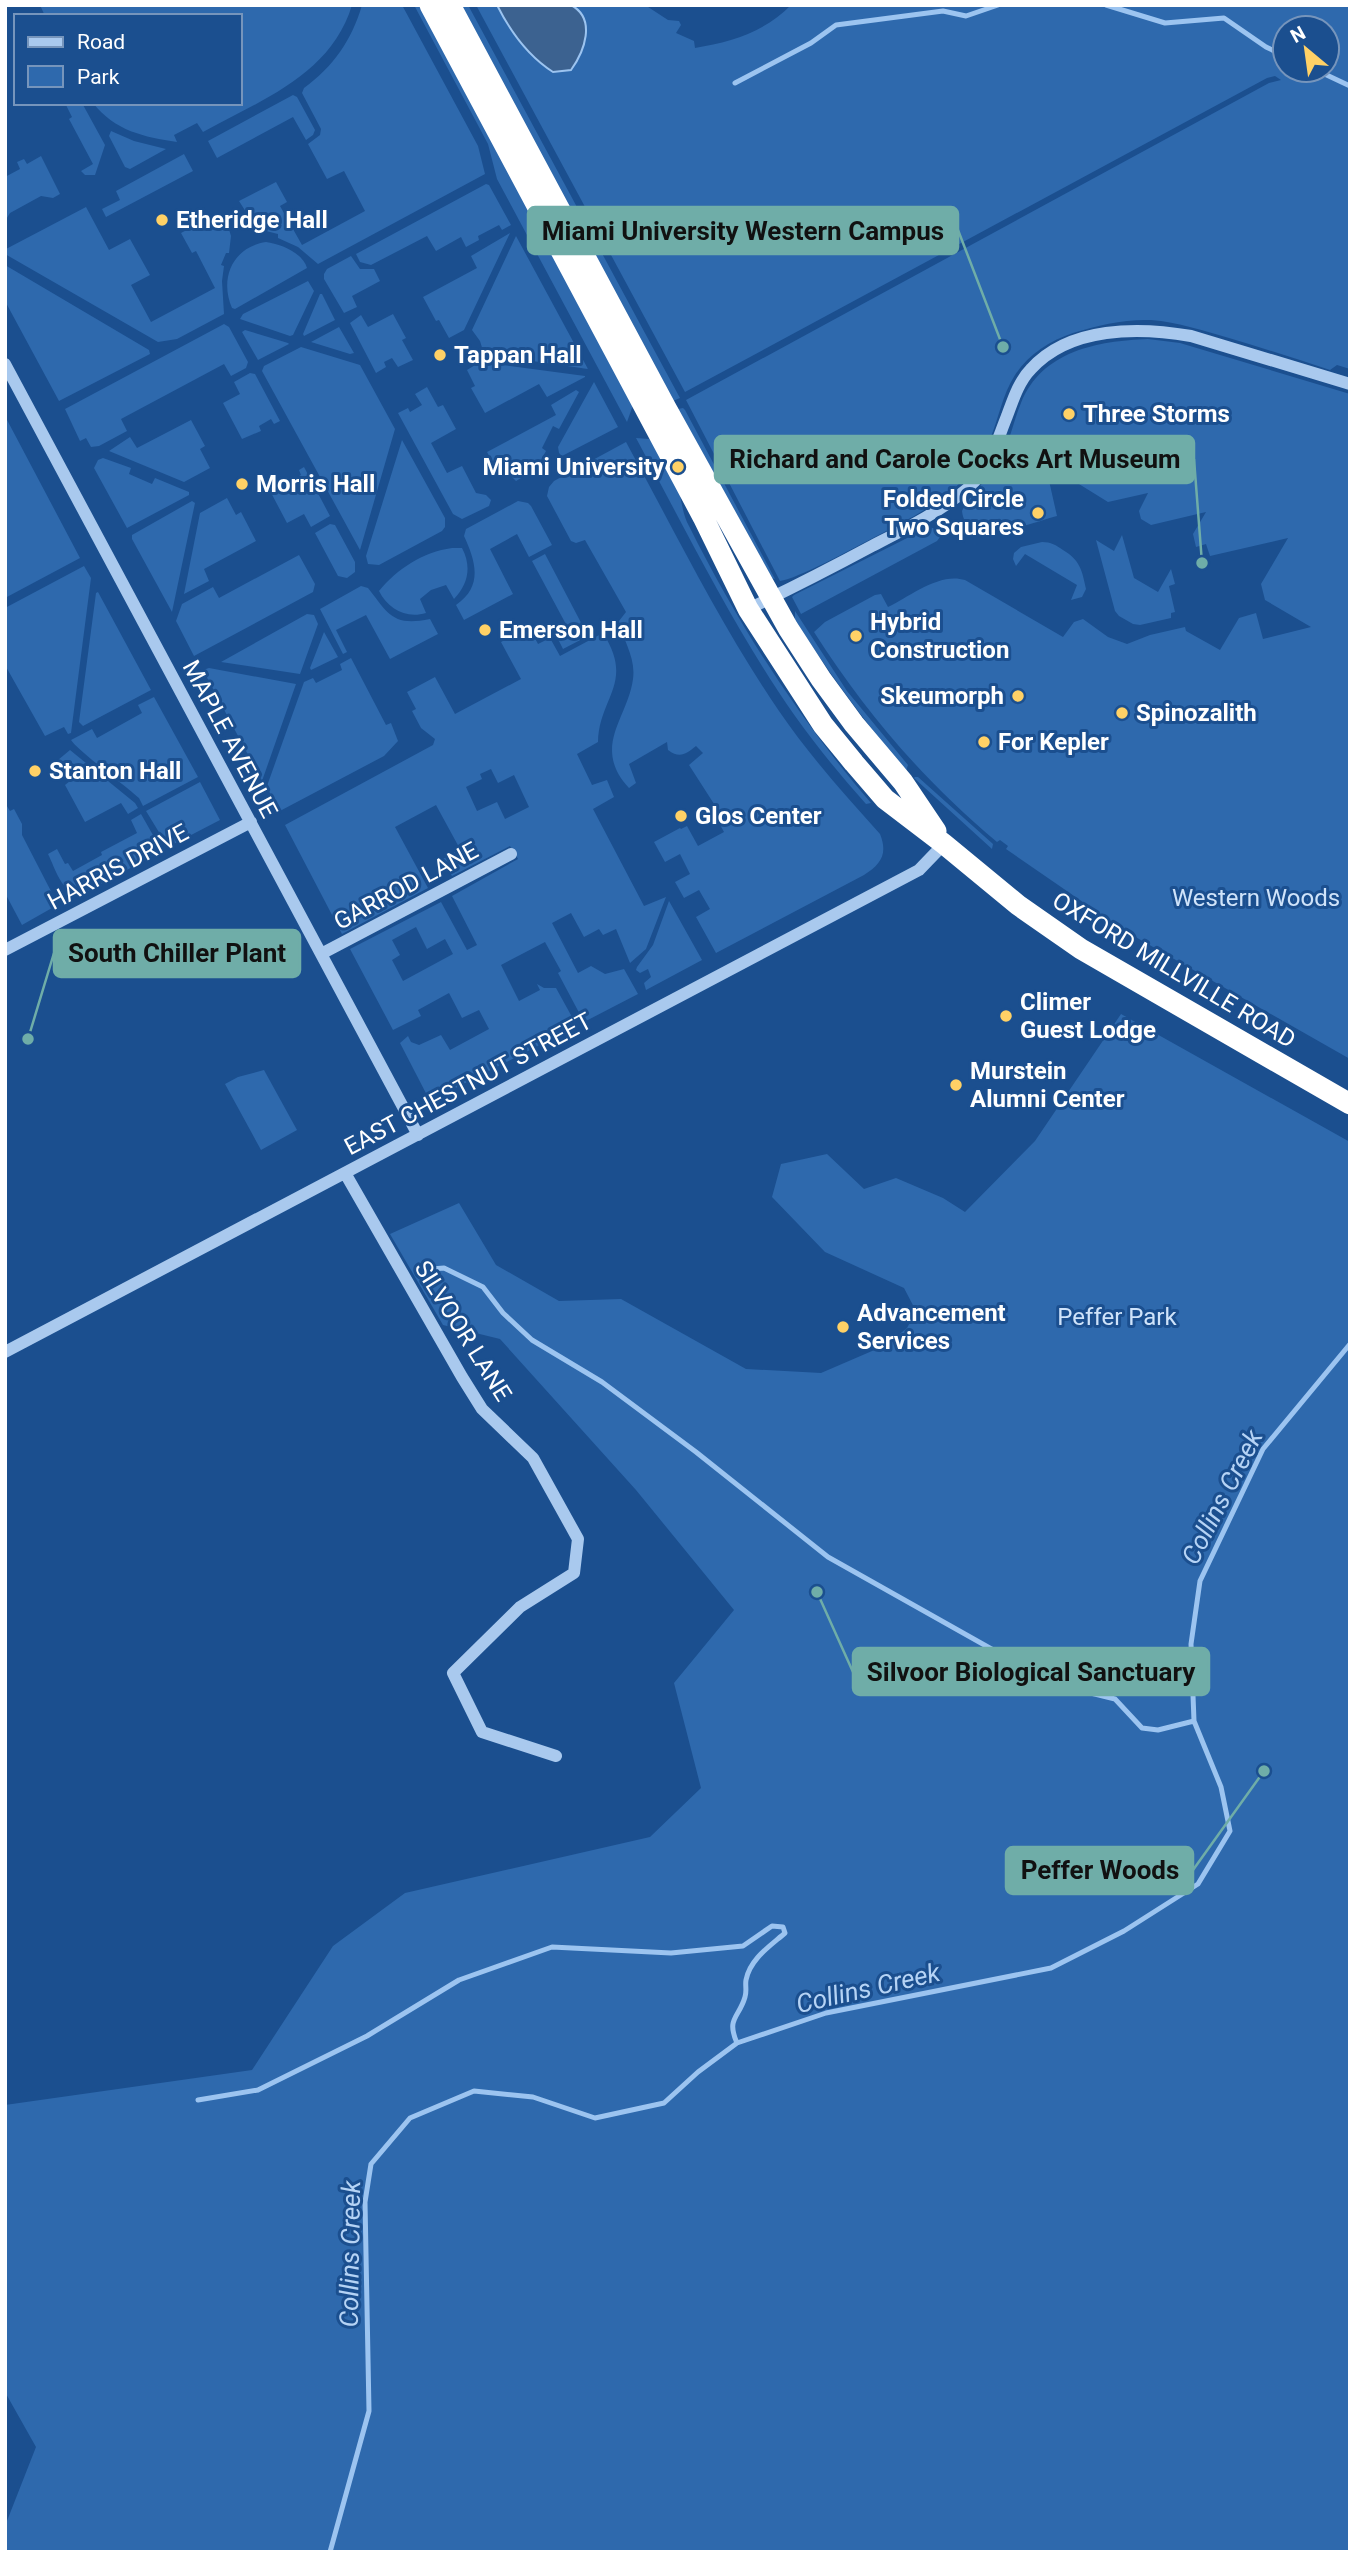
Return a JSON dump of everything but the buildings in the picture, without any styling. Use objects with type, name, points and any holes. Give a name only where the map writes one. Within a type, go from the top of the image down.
[{"type":"highway","points":[[430,5],[703,517],[748,609],[816,715],[854,763],[885,799],[944,844]]},
{"type":"highway","points":[[450,5],[771,598],[821,679],[854,724],[903,782],[944,844]]},
{"type":"highway","name":"OXFORD MILLVILLE ROAD","points":[[944,844],[1018,905],[1080,949],[1350,1104]]},
{"type":"street","points":[[748,609],[942,509],[970,486],[990,461],[1020,383],[1031,368],[1066,345],[1115,332],[1141,329],[1166,332],[1350,384]]},
{"type":"street","name":"MAPLE AVENUE","points":[[5,364],[418,1135]]},
{"type":"street","name":"HARRIS DRIVE","points":[[5,950],[251,822]]},
{"type":"street","name":"EAST CHESTNUT STREET","points":[[5,1352],[919,870],[944,844]]},
{"type":"street","name":"GARROD LANE","points":[[321,954],[511,854]]},
{"type":"street","name":"SILVOOR LANE","points":[[345,1173],[461,1377],[482,1409],[533,1458],[578,1539],[573,1573],[520,1607],[453,1673],[482,1732],[556,1756]]},
{"type":"green space","points":[[40,5],[352,5],[342,29],[328,50],[311,68],[270,96],[203,132],[197,123],[174,135],[177,142],[131,131],[111,120],[95,105],[242,105],[242,14],[44,14]]},
{"type":"green space","points":[[362,5],[402,5],[478,146],[485,174],[318,264],[298,247],[278,238],[278,234],[266,231],[265,234],[250,226],[241,215],[246,212],[239,201],[276,182],[287,202],[280,206],[302,245],[365,211],[344,171],[327,179],[308,144],[320,135],[321,129],[302,93],[340,52],[353,30]]},
{"type":"green space","points":[[414,5],[421,5],[633,405],[627,422],[497,179],[488,144]]},
{"type":"green space","points":[[461,5],[468,5],[680,398],[673,401]]},
{"type":"green space","points":[[476,5],[645,5],[668,20],[679,21],[681,25],[676,33],[694,41],[695,48],[722,43],[759,29],[791,5],[1350,5],[1350,369],[1337,365],[1330,370],[1229,338],[1161,321],[1121,322],[1064,336],[1033,355],[1015,375],[980,458],[955,488],[907,520],[826,563],[780,581],[686,400],[1269,83],[1341,84],[1341,14],[1271,14],[1271,77],[685,392]]},
{"type":"green space","points":[[293,95],[297,97],[315,130],[313,135],[306,140],[293,117],[217,158],[208,141]]},
{"type":"green space","points":[[66,105],[83,105],[105,145],[95,175],[85,175],[81,171],[93,164],[69,119],[72,117]]},
{"type":"green space","points":[[111,131],[134,141],[166,149],[130,169],[125,167],[109,136]]},
{"type":"green space","points":[[184,154],[193,171],[106,217],[102,209],[120,200],[116,191]]},
{"type":"green space","points":[[41,156],[60,194],[53,198],[41,196],[10,213],[5,221],[5,177],[20,169],[17,162],[24,159],[27,164]]},
{"type":"green space","points":[[486,184],[511,225],[502,230],[499,225],[478,236],[479,240],[466,247],[461,237],[436,251],[427,236],[371,265],[360,262],[356,254]]},
{"type":"green space","points":[[86,207],[109,250],[130,239],[150,275],[131,285],[151,322],[215,288],[196,251],[192,253],[181,233],[215,215],[221,226],[227,223],[231,236],[229,253],[226,253],[221,265],[224,266],[224,314],[177,339],[158,342],[5,254],[6,249]]},
{"type":"green space","points":[[510,233],[464,330],[449,338],[423,297],[477,268],[471,256]]},
{"type":"green space","points":[[516,236],[588,369],[484,354],[480,341],[472,330]]},
{"type":"green space","points":[[266,242],[291,250],[301,258],[307,268],[235,309],[232,308],[227,286],[232,266],[245,250]]},
{"type":"green space","points":[[351,256],[360,269],[374,269],[380,281],[352,296],[357,307],[344,313],[324,279],[324,274],[327,269]]},
{"type":"green space","points":[[5,265],[149,350],[150,354],[59,401],[5,301]]},
{"type":"green space","points":[[308,281],[314,291],[293,335],[240,319],[243,314]]},
{"type":"green space","points":[[320,294],[335,320],[304,336],[303,334]]},
{"type":"green space","points":[[393,314],[406,338],[402,340],[413,360],[398,367],[392,358],[384,362],[386,367],[376,373],[350,323],[361,315],[368,327]]},
{"type":"green space","points":[[224,324],[229,327],[248,362],[246,368],[231,376],[224,364],[121,419],[127,431],[99,446],[91,447],[86,438],[80,441],[65,409]]},
{"type":"green space","points":[[339,327],[354,353],[311,342]]},
{"type":"green space","points":[[245,330],[289,344],[258,360],[242,332]]},
{"type":"green space","name":"Western Woods","points":[[1148,339],[1180,343],[1350,394],[1350,1059],[1125,931],[1006,849],[1008,846],[1000,840],[997,842],[945,795],[897,744],[854,690],[814,632],[825,622],[875,595],[881,594],[888,607],[925,586],[955,578],[965,580],[1063,637],[1074,622],[1083,619],[1108,637],[1127,644],[1150,635],[1185,627],[1186,631],[1220,650],[1239,618],[1256,613],[1263,639],[1311,627],[1265,600],[1261,584],[1288,538],[1210,556],[1206,544],[1196,547],[1193,534],[1206,512],[1151,525],[1141,519],[1139,511],[1148,493],[1108,502],[1045,463],[1057,516],[1002,531],[975,530],[966,523],[962,511],[996,466],[1021,403],[1030,385],[1043,371],[1057,360],[1091,346]]},
{"type":"green space","points":[[301,347],[360,365],[395,429],[360,550],[262,371],[264,366]]},
{"type":"green space","points":[[480,362],[585,377],[547,397],[539,384],[485,413],[471,388],[475,386],[467,370]]},
{"type":"green space","points":[[250,373],[255,374],[280,421],[274,424],[271,419],[259,426],[261,431],[242,439],[223,403],[240,394],[234,382]]},
{"type":"green space","points":[[594,382],[618,427],[562,456],[558,447]]},
{"type":"green space","points":[[427,387],[438,407],[443,405],[456,429],[431,443],[447,473],[462,466],[476,493],[486,495],[491,500],[489,506],[462,519],[453,514],[398,413],[408,408],[410,412],[422,405],[415,394]]},
{"type":"green space","points":[[576,390],[579,392],[559,429],[553,426],[542,448],[546,451],[536,469],[516,481],[507,472],[500,476],[487,452],[556,415],[551,405]]},
{"type":"green space","points":[[683,408],[775,579],[772,578],[678,409]]},
{"type":"green space","points":[[5,419],[80,558],[5,598]]},
{"type":"green space","points":[[191,420],[205,446],[200,449],[210,468],[184,482],[109,451],[130,437],[137,448]]},
{"type":"green space","points":[[636,438],[649,439],[655,443],[675,480],[687,521],[749,635],[819,738],[871,803],[866,804],[829,761],[773,683],[712,580]]},
{"type":"green space","points":[[402,440],[445,518],[445,527],[379,565],[368,564],[366,556]]},
{"type":"green space","points":[[626,442],[699,578],[758,679],[803,743],[880,834],[882,841],[883,853],[879,862],[864,875],[716,953],[696,917],[710,909],[699,890],[684,898],[675,882],[690,874],[680,854],[665,862],[654,842],[687,826],[698,846],[724,832],[712,810],[716,807],[689,765],[703,753],[696,746],[679,755],[668,750],[667,742],[629,764],[636,783],[629,788],[618,773],[612,746],[633,679],[631,656],[619,621],[626,612],[585,540],[576,543],[571,541],[547,496],[554,481]]},
{"type":"green space","points":[[103,458],[131,468],[129,474],[152,484],[155,478],[189,492],[189,495],[127,528],[94,468],[98,460]]},
{"type":"green space","points":[[304,467],[330,516],[311,527],[304,514],[287,523],[268,487],[286,478],[289,481],[301,475],[299,470]]},
{"type":"green space","points":[[227,498],[236,515],[241,512],[256,541],[204,569],[209,581],[184,594],[200,513]]},
{"type":"green space","points":[[192,501],[195,503],[172,612],[132,535]]},
{"type":"green space","points":[[518,501],[531,506],[552,545],[529,557],[517,534],[490,549],[513,594],[464,620],[456,605],[471,590],[475,572],[464,536],[466,529]]},
{"type":"green space","points":[[330,524],[335,525],[355,562],[355,572],[347,578],[338,576],[315,533]]},
{"type":"green space","points":[[929,527],[939,530],[940,537],[937,541],[801,614],[792,597],[794,595]]},
{"type":"green space","points":[[1122,535],[1134,578],[1158,592],[1171,569],[1175,584],[1169,586],[1175,612],[1171,613],[1171,618],[1140,625],[1133,624],[1115,611],[1096,540],[1114,551]]},
{"type":"green space","points":[[1042,542],[1056,545],[1077,562],[1086,589],[1082,597],[1071,600],[1077,585],[1025,554],[1016,566],[1014,553],[1021,547]]},
{"type":"green space","points":[[462,548],[468,569],[463,587],[454,599],[446,585],[431,590],[420,599],[426,613],[411,615],[398,611],[387,603],[379,591],[402,569],[431,553]]},
{"type":"green space","points":[[545,554],[588,636],[563,649],[556,635],[568,628],[532,561]]},
{"type":"green space","points":[[299,555],[315,584],[313,592],[194,656],[176,621],[182,604],[213,587],[219,598]]},
{"type":"green space","points":[[84,566],[91,578],[71,733],[68,734],[64,727],[45,736],[5,665],[5,608]]},
{"type":"green space","points":[[361,586],[368,588],[392,616],[407,621],[430,619],[438,634],[390,659],[366,615],[336,630],[347,652],[343,654],[320,609]]},
{"type":"green space","points":[[98,592],[151,690],[83,726],[79,722]]},
{"type":"green space","points":[[795,611],[847,691],[908,765],[906,771],[821,659],[795,620]]},
{"type":"green space","points":[[307,614],[314,615],[318,624],[300,674],[221,662]]},
{"type":"green space","points":[[529,627],[538,644],[550,638],[560,656],[603,633],[612,650],[616,678],[600,726],[598,742],[577,754],[592,785],[607,780],[614,797],[593,809],[644,906],[666,897],[646,949],[630,963],[616,929],[603,935],[599,929],[584,937],[571,913],[552,923],[578,973],[591,966],[605,974],[624,969],[638,994],[584,1022],[545,942],[501,965],[519,1001],[540,990],[537,984],[544,988],[556,988],[577,1026],[430,1101],[400,1043],[408,1036],[411,1042],[419,1045],[441,1035],[450,1050],[489,1029],[479,1010],[462,1018],[449,993],[418,1010],[421,1016],[393,1030],[350,949],[441,902],[467,950],[477,945],[452,896],[518,859],[510,846],[452,876],[441,860],[460,849],[436,805],[395,827],[428,888],[342,934],[285,825],[433,745],[435,739],[421,728],[412,711],[416,709],[407,692],[435,677],[455,714],[521,679],[501,642]],"holes":[[[491,769],[498,783],[514,775],[529,807],[505,819],[497,802],[477,811],[466,787],[482,779],[480,774]],[[416,927],[427,949],[445,939],[453,954],[403,981],[392,960],[400,955],[392,940]]]},
{"type":"green space","points":[[324,632],[338,657],[311,670],[310,668]]},
{"type":"green space","points":[[351,658],[386,725],[391,723],[398,741],[384,756],[278,812],[267,786],[304,682],[313,678],[316,683],[342,670],[340,664]]},
{"type":"green space","points":[[209,668],[296,684],[262,781],[203,670]]},
{"type":"green space","points":[[154,697],[198,777],[143,806],[139,798],[71,740],[92,729],[97,738],[142,713],[138,705]]},
{"type":"green space","points":[[70,750],[138,808],[128,814],[121,803],[85,822],[65,785],[70,781],[58,760]]},
{"type":"green space","points":[[914,778],[993,844],[992,849]]},
{"type":"green space","points":[[200,782],[220,820],[168,847],[146,811]]},
{"type":"green space","points":[[5,803],[10,811],[14,809],[22,824],[22,835],[54,897],[52,908],[22,925],[5,893]]},
{"type":"green space","points":[[141,814],[162,851],[84,893],[77,893],[65,887],[48,854],[57,849],[65,864],[68,863],[73,871],[137,833],[131,820]]},
{"type":"green space","points":[[669,901],[702,960],[646,990],[644,983],[651,977],[648,969],[640,973],[636,970],[653,945]]},
{"type":"green space","name":"Peffer Park","points":[[1121,1014],[1350,1142],[1350,2552],[5,2552],[5,2526],[36,2447],[5,2392],[5,2105],[252,2070],[333,1946],[405,1893],[650,1837],[701,1788],[674,1683],[734,1610],[636,1490],[500,1339],[443,1325],[390,1234],[459,1203],[496,1265],[559,1301],[621,1299],[746,1369],[821,1373],[886,1345],[907,1328],[916,1311],[904,1288],[825,1252],[772,1197],[781,1164],[827,1154],[864,1189],[896,1178],[943,1198],[965,1212],[1035,1141]]},
{"type":"green space","points":[[264,1070],[297,1130],[261,1150],[225,1084],[238,1077]]},
{"type":"shaded area","points":[[497,5],[571,5],[579,11],[584,19],[586,36],[571,70],[553,72],[528,51]]},
{"type":"waterway","points":[[735,83],[811,43],[836,25],[943,11],[966,16],[998,5]]},
{"type":"waterway","points":[[1106,5],[1165,23],[1224,18],[1271,49]]},
{"type":"waterway","points":[[1341,82],[1350,86]]},
{"type":"waterway","points":[[432,1269],[444,1268],[483,1287],[503,1313],[532,1340],[602,1382],[696,1452],[828,1557],[1054,1684],[1115,1699],[1142,1728],[1158,1730],[1194,1721]]},
{"type":"waterway","name":"Collins Creek","points":[[330,2552],[369,2411],[365,2202],[371,2164],[410,2118],[474,2091],[533,2097],[595,2118],[664,2103],[698,2072],[737,2043],[826,2013],[1051,1968],[1124,1931],[1198,1884],[1230,1831],[1221,1787],[1194,1721],[1191,1644],[1200,1581],[1263,1449],[1350,1344]]},
{"type":"waterway","points":[[198,2100],[258,2090],[367,2036],[459,1980],[552,1947],[671,1953],[743,1946],[772,1926],[783,1927],[785,1933],[761,1954],[748,1972],[745,1997],[733,2023],[737,2043]]},
{"type":"place","name":"Etheridge Hall","points":[[162,220]]},
{"type":"place","name":"Miami University Western Campus","points":[[1003,347]]},
{"type":"place","name":"Tappan Hall","points":[[440,355]]},
{"type":"place","name":"Three Storms","points":[[1069,414]]},
{"type":"place","name":"Miami University","points":[[678,467]]},
{"type":"place","name":"Morris Hall","points":[[242,484]]},
{"type":"place","name":"Folded Circle Two Squares","points":[[1038,513]]},
{"type":"place","name":"Richard and Carole Cocks Art Museum","points":[[1202,563]]},
{"type":"place","name":"Emerson Hall","points":[[485,630]]},
{"type":"place","name":"Hybrid Construction","points":[[856,636]]},
{"type":"place","name":"Skeumorph","points":[[1018,696]]},
{"type":"place","name":"Spinozalith","points":[[1122,713]]},
{"type":"place","name":"For Kepler","points":[[984,742]]},
{"type":"place","name":"Stanton Hall","points":[[35,771]]},
{"type":"place","name":"Glos Center","points":[[681,816]]},
{"type":"place","name":"Climer Guest Lodge","points":[[1006,1016]]},
{"type":"place","name":"South Chiller Plant","points":[[28,1039]]},
{"type":"place","name":"Murstein Alumni Center","points":[[956,1085]]},
{"type":"place","name":"Advancement Services","points":[[843,1327]]},
{"type":"place","name":"Silvoor Biological Sanctuary","points":[[817,1592]]},
{"type":"place","name":"Peffer Woods","points":[[1264,1771]]}]
